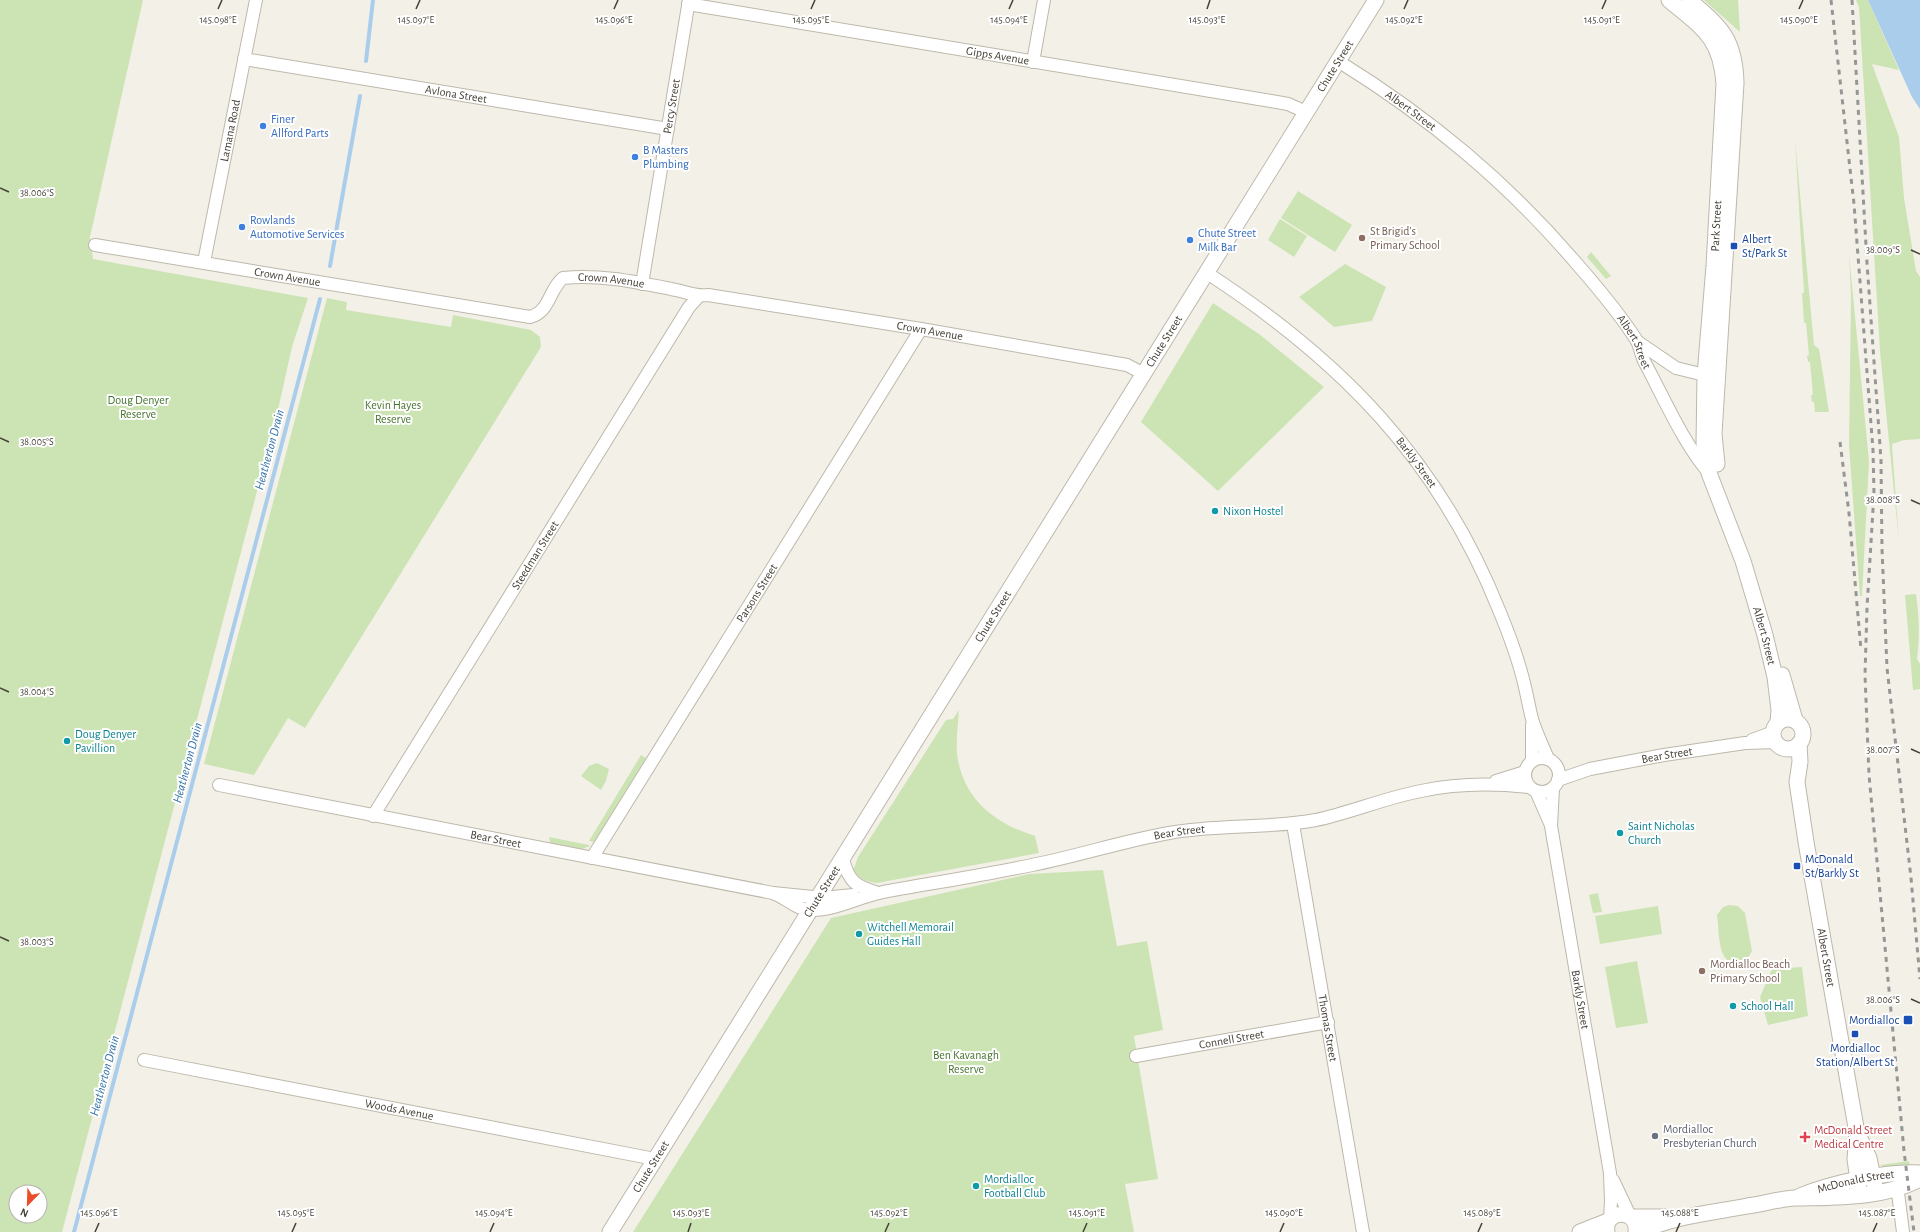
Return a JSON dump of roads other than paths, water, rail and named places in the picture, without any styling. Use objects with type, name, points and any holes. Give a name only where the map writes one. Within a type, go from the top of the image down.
[{"type":"street","name":"Lamana Road","points":[[204,262],[256,0]]},
{"type":"street","points":[[1033,62],[1044,0]]},
{"type":"street","name":"Chute Street","points":[[610,1232],[1376,0]]},
{"type":"street","name":"Park Street","points":[[1668,0],[1712,39],[1718,50],[1723,73],[1714,258],[1711,377]]},
{"type":"street","name":"Park Street","points":[[1689,0],[1714,22],[1725,35],[1731,49],[1736,68],[1711,377],[1704,444],[1714,473]]},
{"type":"street","name":"Gipps Avenue","points":[[688,2],[1033,62],[1288,104],[1306,112]]},
{"type":"street","name":"Percy Street","points":[[642,284],[688,2]]},
{"type":"street","name":"Avlona Street","points":[[244,59],[668,129]]},
{"type":"street","name":"Albert Street","points":[[1338,61],[1418,114],[1503,185],[1545,227],[1592,282],[1638,342],[1643,358],[1689,444],[1699,461],[1714,473],[1741,527],[1761,586],[1774,634],[1784,684],[1795,720]]},
{"type":"street","name":"Crown Avenue","points":[[95,245],[530,317],[540,313],[545,308],[554,288],[563,278],[581,276],[597,277],[681,290],[698,296],[708,295],[921,329],[1126,365],[1144,374]]},
{"type":"street","name":"Barkly Street","points":[[1207,274],[1260,309],[1291,332],[1336,371],[1368,403],[1390,428],[1429,477],[1465,538],[1484,574],[1499,609],[1513,646],[1532,720],[1548,759]]},
{"type":"street","name":"Steedman Street","points":[[373,816],[689,307],[698,296]]},
{"type":"street","name":"Parsons Street","points":[[592,858],[921,329]]},
{"type":"street","points":[[1638,342],[1676,368],[1711,377]]},
{"type":"street","name":"Albert Street","points":[[1714,473],[1743,561],[1765,635],[1775,677],[1779,710],[1778,736],[1797,782],[1806,842],[1857,1133],[1855,1160],[1860,1195]]},
{"type":"street","points":[[1786,719],[1795,720],[1802,727],[1802,740],[1799,744],[1791,748],[1778,736],[1786,719]]},
{"type":"street","name":"Barkly Street","points":[[1532,720],[1532,761]]},
{"type":"street","name":"Bear Street","points":[[1556,779],[1590,769],[1778,736]]},
{"type":"street","name":"Albert Street","points":[[1797,782],[1800,762],[1799,744]]},
{"type":"street","points":[[1543,758],[1548,759],[1556,779],[1548,791],[1533,789],[1526,782],[1525,772],[1532,761],[1543,758]]},
{"type":"street","name":"Bear Street","points":[[1491,783],[1525,772]]},
{"type":"street","name":"Barkly Street","points":[[1556,779],[1551,826],[1610,1173],[1611,1201],[1608,1224]]},
{"type":"street","name":"Bear Street","points":[[219,785],[773,893],[814,904],[1032,865],[1117,843],[1168,833],[1221,826],[1293,824],[1351,812],[1420,791],[1451,786],[1491,783],[1533,789]]},
{"type":"street","name":"Barkly Street","points":[[1533,789],[1551,826]]},
{"type":"street","name":"Thomas Street","points":[[1293,824],[1363,1232]]},
{"type":"street","points":[[843,858],[850,879],[873,894]]},
{"type":"street","name":"Connell Street","points":[[1136,1056],[1328,1022]]},
{"type":"street","name":"Woods Avenue","points":[[144,1060],[655,1159]]},
{"type":"street","name":"Albert Street","points":[[1857,1133],[1869,1158],[1876,1192]]},
{"type":"street","name":"Barkly Street","points":[[1610,1173],[1631,1217]]},
{"type":"street","name":"McDonald Street","points":[[1794,1198],[1814,1190],[1873,1177],[1891,1174],[1920,1174]]},
{"type":"street","name":"McDonald Street","points":[[1640,1232],[1681,1218],[1794,1198],[1840,1198],[1860,1195],[1896,1189],[1920,1179]]},
{"type":"street","points":[[1896,1189],[1898,1193],[1903,1232]]},
{"type":"street","name":"McDonald Street","points":[[1608,1224],[1618,1214],[1631,1217],[1681,1218]]},
{"type":"street","points":[[1631,1217],[1636,1225],[1636,1232]]},
{"type":"street","points":[[1580,1232],[1608,1224]]},
{"type":"water","points":[[1868,0],[1920,0],[1920,109],[1912,97]]},
{"type":"waterway","name":"Heatherton Drain","points":[[366,61],[373,0]]},
{"type":"waterway","name":"Heatherton Drain","points":[[330,266],[360,96]]},
{"type":"waterway","name":"Heatherton Drain","points":[[74,1232],[320,299]]},
{"type":"railway","points":[[1831,0],[1854,204],[1873,450],[1874,493],[1867,608],[1865,675],[1869,775],[1904,1151],[1914,1232]]},
{"type":"railway","points":[[1852,0],[1867,263],[1881,460],[1882,549],[1887,668],[1911,878],[1920,979]]},
{"type":"railway","points":[[1840,442],[1849,513],[1861,650]]},
{"type":"place","name":"Finer Allford Parts","points":[[263,126]]},
{"type":"place","name":"B Masters Plumbing","points":[[635,157]]},
{"type":"place","name":"Rowlands Automotive Services","points":[[242,227]]},
{"type":"place","name":"St Brigid's Primary School","points":[[1362,238]]},
{"type":"place","name":"Chute Street Milk Bar","points":[[1190,240]]},
{"type":"place","name":"Albert St/Park St","points":[[1734,246]]},
{"type":"place","name":"Nixon Hostel","points":[[1215,511]]},
{"type":"place","name":"Doug Denyer Pavillion","points":[[67,741]]},
{"type":"place","name":"Saint Nicholas Church","points":[[1620,833]]},
{"type":"place","name":"McDonald St/Barkly St","points":[[1797,866]]},
{"type":"place","name":"Witchell Memorail Guides Hall","points":[[859,934]]},
{"type":"place","name":"Mordialloc Beach Primary School","points":[[1702,971]]},
{"type":"place","name":"School Hall","points":[[1733,1006]]},
{"type":"place","name":"Mordialloc","points":[[1908,1020]]},
{"type":"place","name":"Mordialloc Station/Albert St","points":[[1855,1034]]},
{"type":"place","name":"Mordialloc Presbyterian Church","points":[[1655,1136]]},
{"type":"place","name":"McDonald Street Medical Centre","points":[[1805,1137]]},
{"type":"place","name":"Mordialloc Football Club","points":[[976,1186]]},
{"type":"park label","name":"Doug Denyer Reserve","points":[[138,407]]},
{"type":"park label","name":"Kevin Hayes Reserve","points":[[393,412]]},
{"type":"park label","name":"Ben Kavanagh Reserve","points":[[966,1062]]}]
